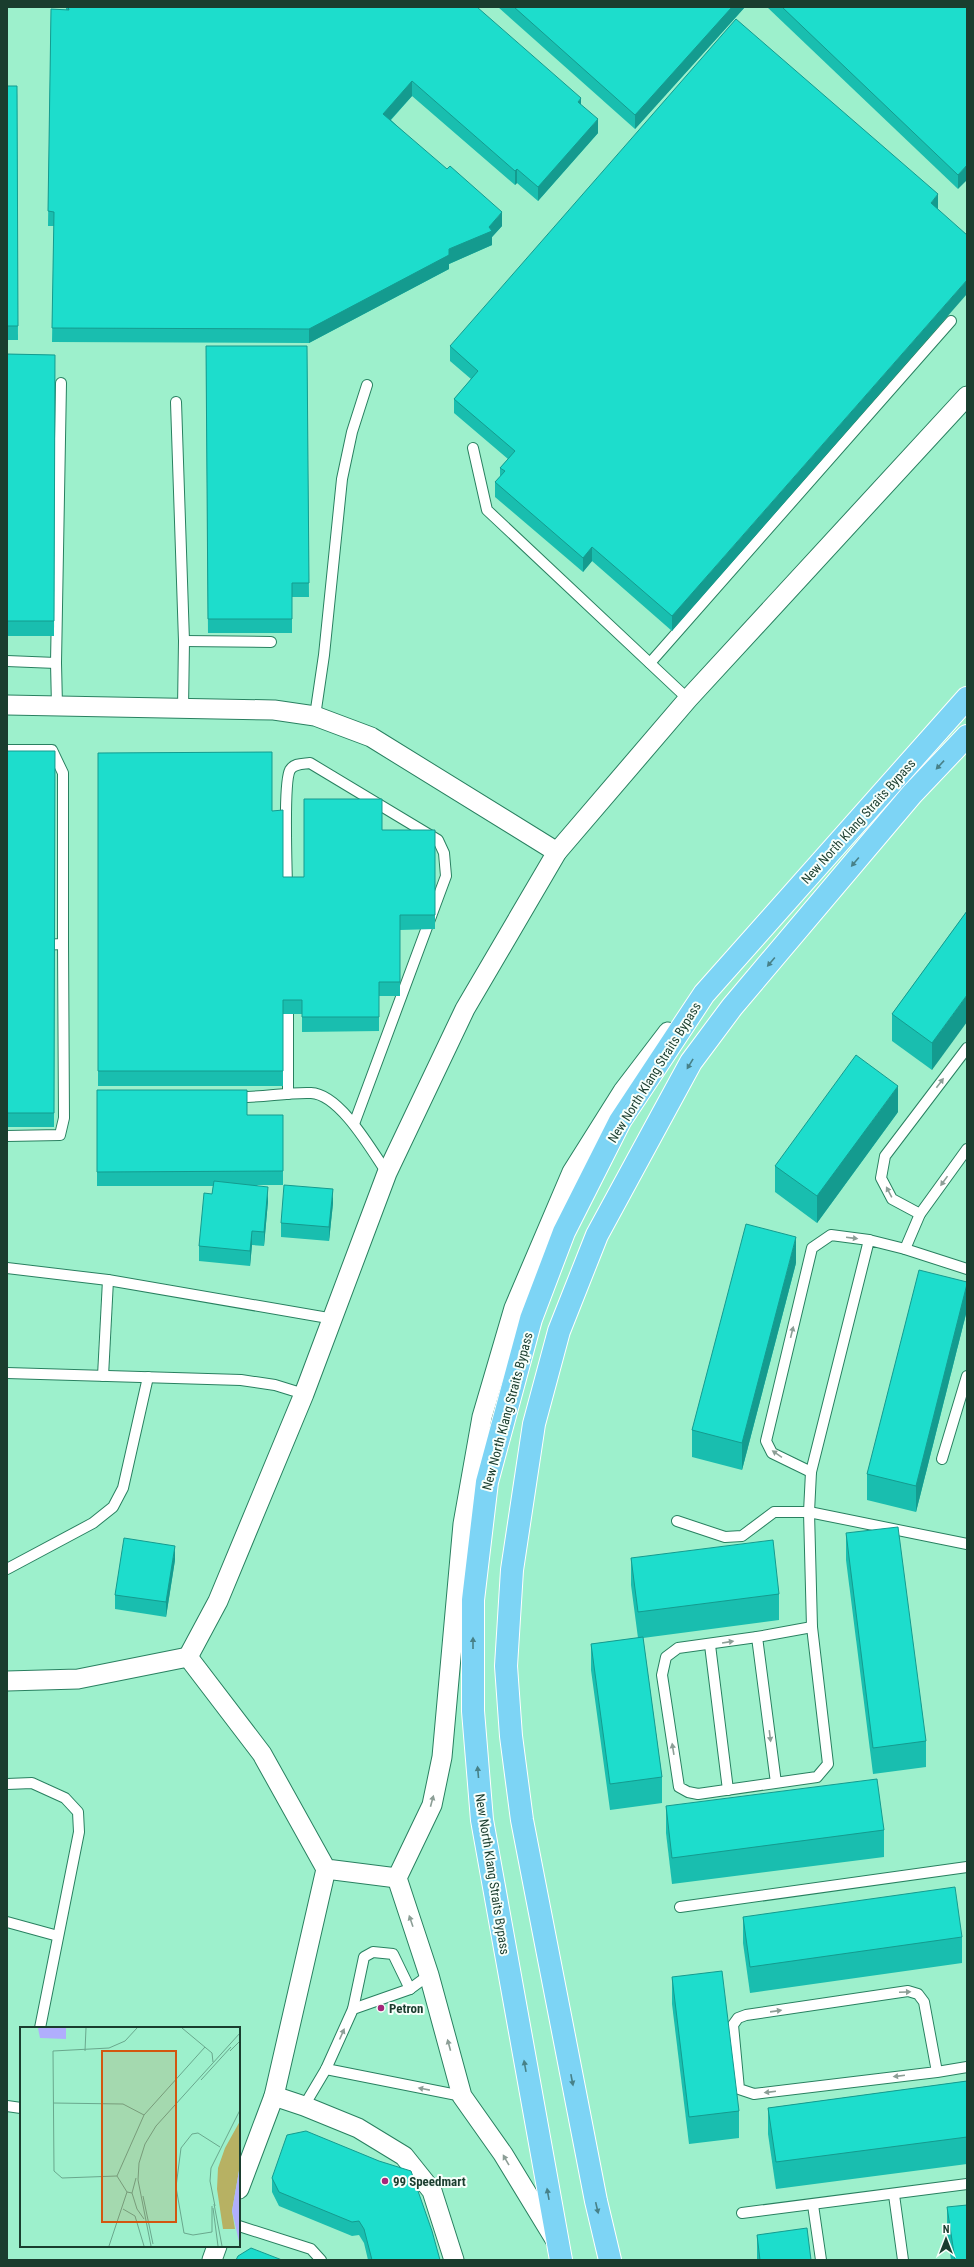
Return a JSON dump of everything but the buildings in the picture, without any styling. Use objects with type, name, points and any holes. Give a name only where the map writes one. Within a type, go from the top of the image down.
[{"type":"highway","name":"New North Klang Straits Bypass","points":[[559,2250],[482,1820],[473,1711],[473,1600],[487,1482],[531,1319],[564,1232],[620,1121],[704,994],[967,698]]},
{"type":"highway","name":"New North Klang Straits Bypass","points":[[610,2260],[596,2201],[522,1820],[511,1736],[506,1666],[512,1570],[534,1424],[559,1331],[597,1235],[691,1062],[732,1007],[907,800],[967,736]]},
{"type":"street","points":[[188,1657],[218,1601],[304,1394],[334,1319],[387,1173],[465,1009],[557,852],[688,699],[967,396]]},
{"type":"street","points":[[7,705],[274,710],[315,716],[371,737],[557,852]]},
{"type":"street","points":[[559,2250],[503,2154],[462,2096],[430,1975],[397,1878],[432,1805],[442,1757],[463,1524],[482,1417],[514,1308],[572,1172],[623,1091],[665,1035],[704,994]]},
{"type":"street","points":[[7,1681],[78,1679],[188,1657]]},
{"type":"street","points":[[188,1657],[262,1754],[326,1869],[274,2096],[240,2186]]},
{"type":"street","points":[[326,1869],[397,1878]]},
{"type":"street","points":[[274,2096],[304,2106],[358,2128],[404,2156],[432,2191],[454,2260]]},
{"type":"street","points":[[212,2260],[217,2247]]},
{"type":"lane","points":[[650,663],[951,321]]},
{"type":"lane","points":[[57,706],[56,663],[61,384]]},
{"type":"lane","points":[[315,716],[324,655],[342,479],[352,432],[367,385]]},
{"type":"lane","points":[[176,402],[184,641],[183,708]]},
{"type":"lane","points":[[473,448],[487,510],[688,699]]},
{"type":"lane","points":[[184,641],[271,642]]},
{"type":"lane","points":[[7,661],[56,663]]},
{"type":"lane","points":[[7,750],[52,750],[63,774],[64,1118],[60,1135],[7,1136]]},
{"type":"lane","points":[[287,899],[287,790],[290,770],[297,764],[310,764],[438,840],[444,854],[446,876],[354,1124]]},
{"type":"lane","points":[[31,945],[63,944]]},
{"type":"lane","points":[[288,993],[288,1094]]},
{"type":"lane","points":[[920,1214],[892,1199],[881,1178],[885,1156],[967,1048]]},
{"type":"lane","points":[[225,1097],[257,1098],[312,1093],[325,1096],[354,1124],[387,1173]]},
{"type":"lane","points":[[905,1249],[920,1214],[967,1149]]},
{"type":"lane","points":[[811,1472],[772,1453],[766,1441],[812,1248],[831,1235],[869,1240],[905,1249],[967,1269]]},
{"type":"lane","points":[[812,1627],[710,1645],[678,1648],[666,1657],[662,1675],[679,1787],[688,1792],[698,1794],[817,1777],[828,1764],[812,1627],[809,1512],[811,1472],[869,1240]]},
{"type":"lane","points":[[7,1268],[108,1280],[334,1319]]},
{"type":"lane","points":[[103,1376],[108,1280]]},
{"type":"lane","points":[[7,1373],[241,1380],[275,1385],[304,1394]]},
{"type":"lane","points":[[942,1459],[967,1376]]},
{"type":"lane","points":[[7,1570],[93,1524],[113,1507],[123,1488],[148,1377]]},
{"type":"lane","points":[[677,1521],[725,1537],[742,1536],[774,1512],[809,1512],[967,1544]]},
{"type":"lane","points":[[757,1637],[776,1783]]},
{"type":"lane","points":[[710,1645],[728,1790]]},
{"type":"lane","points":[[7,1784],[32,1783],[65,1798],[78,1812],[79,1832],[40,2027]]},
{"type":"lane","points":[[680,1907],[967,1867]]},
{"type":"lane","points":[[7,1922],[58,1936]]},
{"type":"lane","points":[[304,2106],[326,2069],[353,2009],[364,1957],[373,1952],[393,1954],[410,1989]]},
{"type":"lane","points":[[353,2009],[410,1989],[430,1975]]},
{"type":"lane","points":[[937,2072],[924,2002],[918,1994],[908,1991],[746,2015],[738,2018],[733,2025],[739,2089],[754,2094],[937,2072],[967,2067]]},
{"type":"lane","points":[[326,2069],[462,2096]]},
{"type":"lane","points":[[7,2106],[20,2108]]},
{"type":"lane","points":[[742,2214],[894,2195],[967,2184]]},
{"type":"lane","points":[[894,2195],[903,2260]]},
{"type":"lane","points":[[813,2205],[821,2260]]},
{"type":"lane","points":[[240,2226],[311,2249],[321,2260]]},
{"type":"place","name":"Petron","points":[[381,2008]]},
{"type":"place","name":"99 Speedmart","points":[[385,2181]]}]
